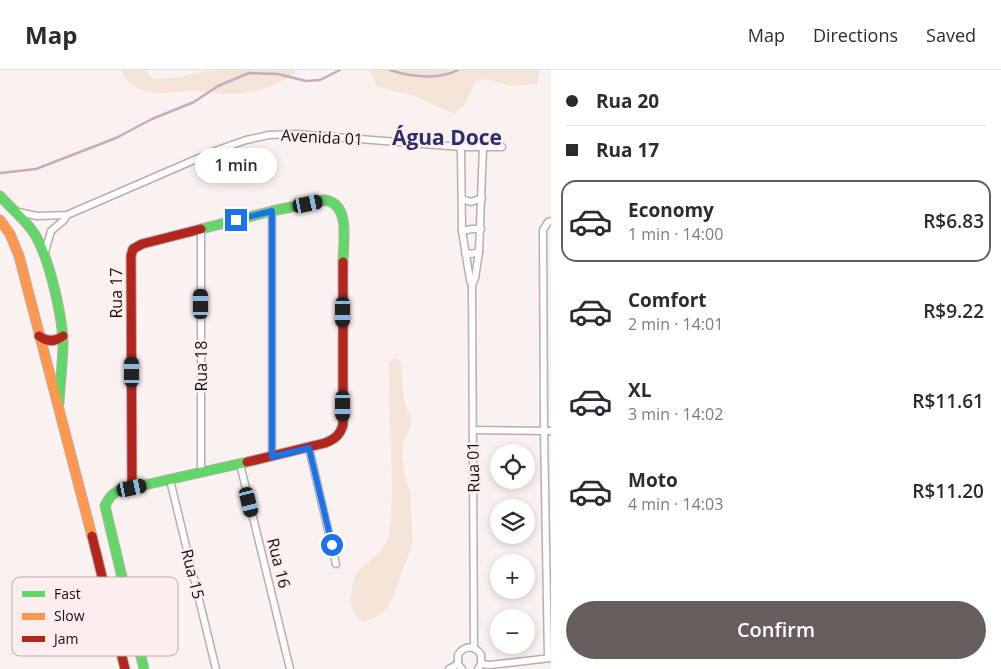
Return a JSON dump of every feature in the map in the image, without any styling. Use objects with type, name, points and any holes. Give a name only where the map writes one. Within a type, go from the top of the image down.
[{"type":"street","name":"Avenida 01","points":[[14,211],[37,216],[67,215],[215,151],[246,140],[269,135],[296,134],[461,147],[502,147]]},
{"type":"street","points":[[461,147],[462,231],[472,285]]},
{"type":"street","points":[[472,285],[475,278],[481,229],[483,147]]},
{"type":"street","points":[[0,196],[32,230],[44,254],[61,317],[63,336],[59,404],[102,577]]},
{"type":"street","points":[[462,199],[471,202],[482,198]]},
{"type":"street","name":"Rua 17","points":[[132,488],[131,256],[133,249],[142,244],[272,211],[325,200],[337,204],[343,217],[343,425],[341,432],[330,442],[309,448]]},
{"type":"street","points":[[272,211],[272,457]]},
{"type":"street","name":"Avenida 01","points":[[44,254],[50,231],[64,220],[67,215]]},
{"type":"street","points":[[0,220],[10,234],[17,249],[55,398],[59,404]]},
{"type":"street","points":[[449,669],[460,667],[458,655],[461,651],[470,647],[474,648],[481,655],[479,667],[550,658],[548,431],[543,230],[550,222]]},
{"type":"street","name":"Rua 18","points":[[201,229],[201,473]]},
{"type":"street","points":[[462,231],[481,229]]},
{"type":"street","points":[[465,253],[479,252]]},
{"type":"street","name":"Rua 01","points":[[472,285],[474,648]]},
{"type":"street","points":[[39,336],[50,341],[57,340],[63,336]]},
{"type":"street","points":[[473,430],[548,431]]},
{"type":"street","points":[[122,577],[105,506],[107,498],[114,493],[309,448],[336,564]]},
{"type":"street","name":"Rua 16","points":[[240,464],[290,669]]},
{"type":"street","name":"Rua 15","points":[[170,480],[216,669]]},
{"type":"street","points":[[122,656],[125,669]]},
{"type":"street","points":[[141,656],[144,669]]},
{"type":"shaded area","points":[[121,70],[145,70],[154,79],[181,77],[204,71],[220,70],[294,70],[295,73],[278,83],[251,92],[232,94],[199,91],[156,93],[136,87]]},
{"type":"shaded area","points":[[369,70],[539,71],[537,84],[511,86],[486,79],[476,82],[464,105],[454,114],[417,97],[377,86]]},
{"type":"shaded area","points":[[395,358],[401,362],[404,400],[412,422],[403,444],[402,456],[410,491],[413,541],[391,602],[384,611],[374,618],[362,622],[351,604],[353,582],[362,567],[377,555],[385,544],[390,526],[392,491],[389,362]]},
{"type":"waterway","points":[[0,173],[36,169],[116,138],[152,119],[194,102],[218,86],[249,73],[278,74],[306,81],[320,80],[340,70]]},
{"type":"waterway","points":[[390,70],[424,76],[442,75],[458,70]]},
{"type":"traffic: fast","points":[[0,196],[31,229],[43,252],[53,283],[63,342],[59,403]]},
{"type":"traffic: fast","points":[[201,229],[325,200],[333,203],[339,209],[342,216],[344,225],[343,262]]},
{"type":"traffic: fast","points":[[122,577],[105,506],[112,495],[118,491],[247,462]]},
{"type":"traffic: fast","points":[[141,656],[144,669]]},
{"type":"traffic: slow","points":[[0,220],[10,234],[19,256],[92,536]]},
{"type":"traffic: jam","points":[[132,488],[131,256],[133,249],[142,244],[201,229]]},
{"type":"traffic: jam","points":[[247,462],[325,443],[337,436],[342,428],[343,262]]},
{"type":"traffic: jam","points":[[39,336],[51,340],[63,336]]},
{"type":"traffic: jam","points":[[92,536],[102,577]]},
{"type":"traffic: jam","points":[[122,656],[125,669]]},
{"type":"district","name":"Água Doce","points":[[447,138]]},
{"type":"route","points":[[236,220],[272,211],[272,457],[309,448],[332,545]]}]
